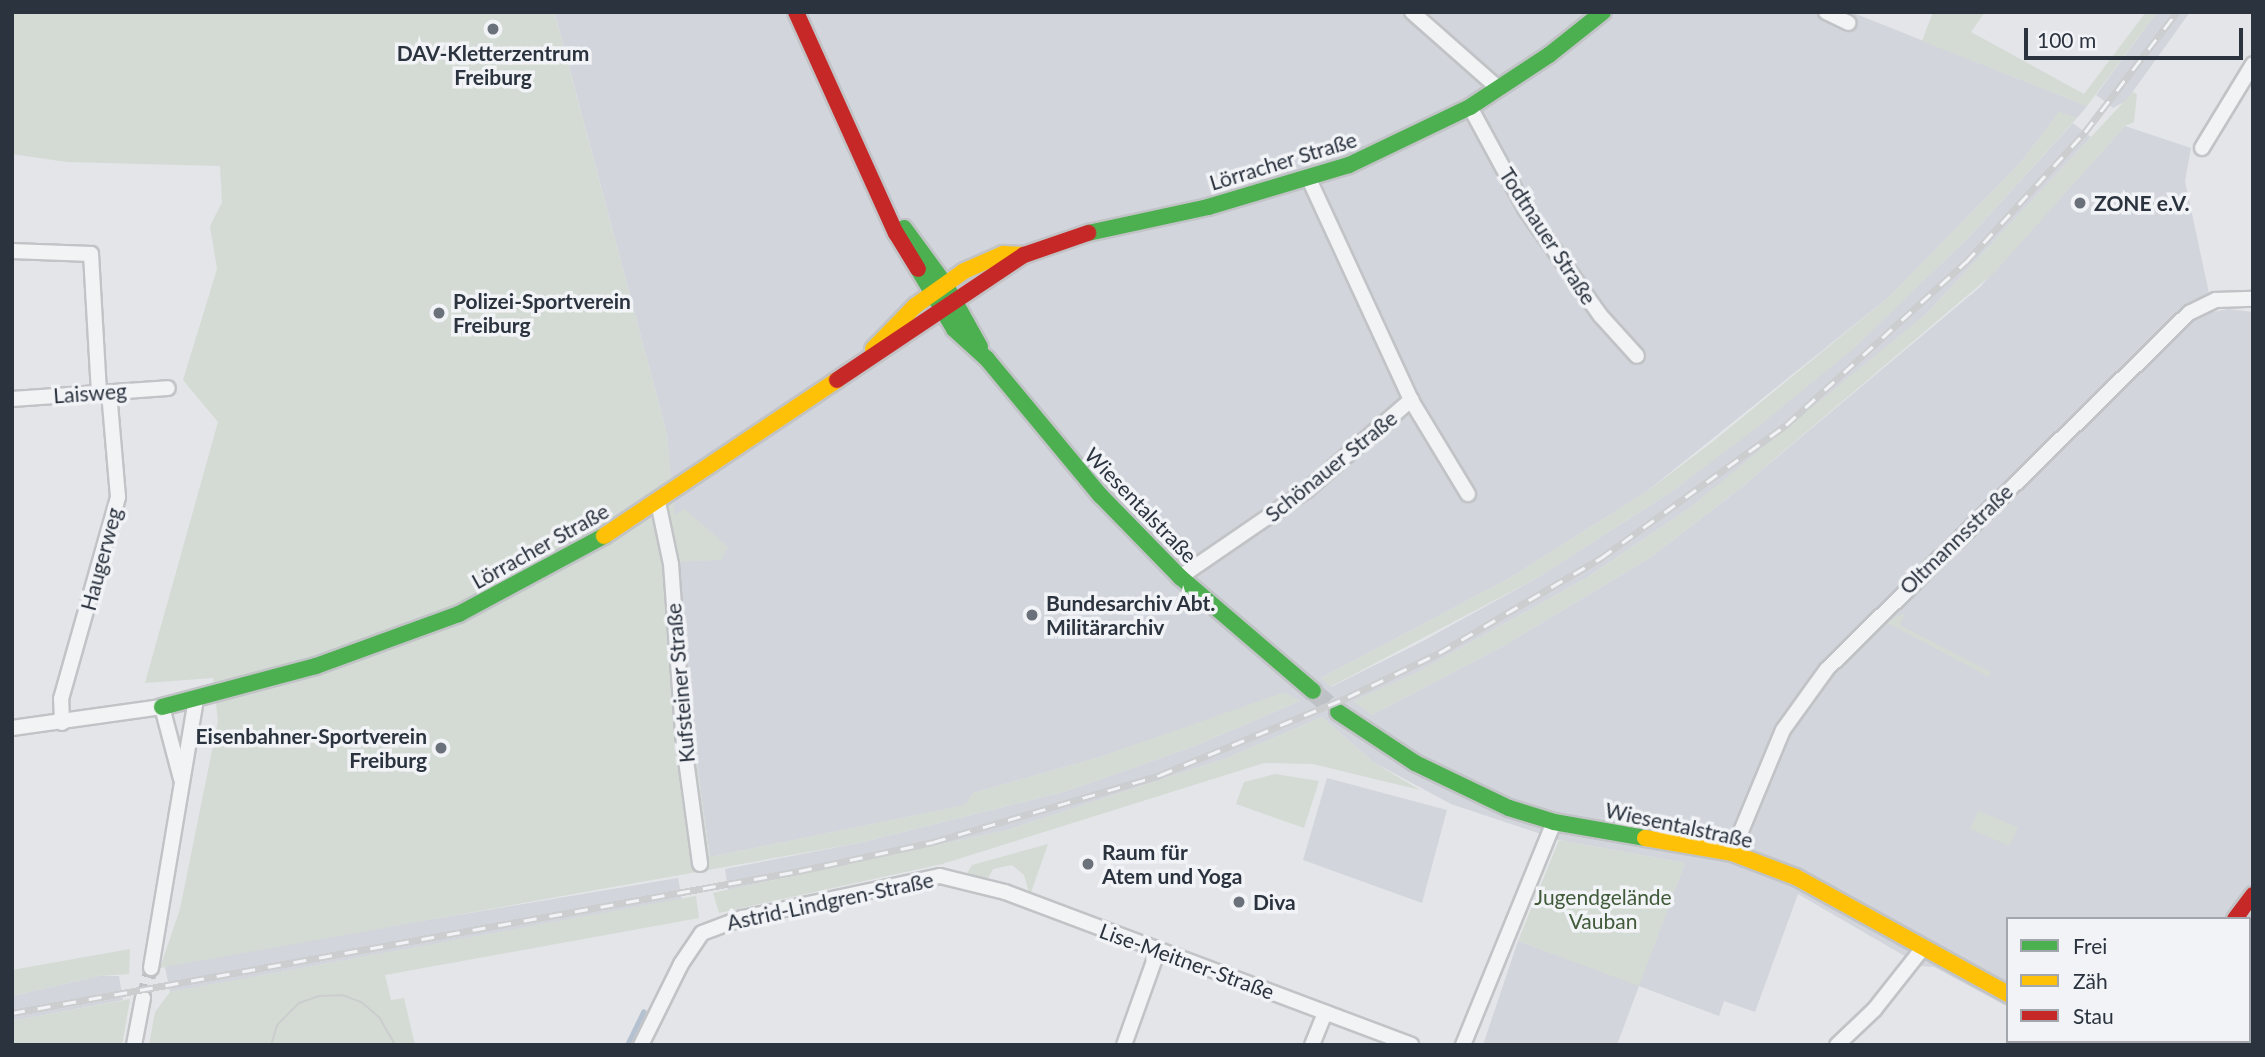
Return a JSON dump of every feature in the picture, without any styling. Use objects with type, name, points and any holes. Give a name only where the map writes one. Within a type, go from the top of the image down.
[{"type":"street","name":"Wiesentalstraße","points":[[796,12],[849,136],[931,294],[949,307],[987,359],[1100,495],[1180,577],[1313,691]]},
{"type":"street","points":[[1412,12],[1499,89]]},
{"type":"street","name":"Lörracher Straße","points":[[868,356],[880,338],[931,294],[991,258],[1024,255],[1089,233],[1309,179],[1412,139],[1499,89],[1603,12]]},
{"type":"street","points":[[1826,12],[1849,23]]},
{"type":"street","points":[[2202,148],[2253,64]]},
{"type":"street","name":"Todtnauer Straße","points":[[1470,107],[1526,210],[1600,315],[1637,356]]},
{"type":"street","name":"Schönauer Straße","points":[[1309,179],[1410,400],[1468,494]]},
{"type":"street","name":"Wiesentalstraße","points":[[891,216],[945,284],[949,307]]},
{"type":"street","name":"Haugerweg","points":[[12,251],[91,254],[104,392],[118,497],[61,699],[62,723]]},
{"type":"street","name":"Lörracher Straße","points":[[162,708],[351,655],[459,614],[584,548],[658,502],[868,356],[949,307],[1024,255]]},
{"type":"street","name":"Oltmannsstraße","points":[[1732,853],[1783,730],[1827,669],[2189,313],[2217,300],[2253,299]]},
{"type":"street","name":"Laisweg","points":[[12,399],[168,388]]},
{"type":"street","name":"Schönauer Straße","points":[[1180,577],[1307,490],[1410,400]]},
{"type":"street","name":"Kufsteiner Straße","points":[[658,502],[671,564],[684,745],[700,864]]},
{"type":"street","points":[[152,968],[183,794],[196,700]]},
{"type":"street","points":[[12,728],[162,708],[179,760],[183,794]]},
{"type":"street","name":"Wiesentalstraße","points":[[1338,712],[1375,740],[1455,784],[1554,822],[1732,853],[1829,892],[2006,993]]},
{"type":"street","points":[[1463,1045],[1554,822]]},
{"type":"street","name":"Astrid-Lindgren-Straße","points":[[641,1045],[681,964],[702,933],[742,918],[940,876],[961,879]]},
{"type":"street","name":"Lise-Meitner-Straße","points":[[961,879],[1411,1045]]},
{"type":"street","points":[[2236,917],[2253,895]]},
{"type":"street","points":[[1837,1045],[1874,1010],[1923,948]]},
{"type":"street","points":[[1124,1045],[1157,950]]},
{"type":"street","points":[[134,1045],[143,998]]},
{"type":"street","points":[[1312,1045],[1325,1013]]},
{"type":"shaded area","points":[[1851,12],[2087,106],[2077,118],[2059,113],[2021,162],[1889,297],[1646,492],[1508,579],[1321,678],[1331,687],[1421,642],[1537,578],[1674,490],[1851,350],[1969,237],[2073,123],[2091,137],[1926,314],[1817,408],[1688,509],[1586,578],[1416,673],[1354,701],[1372,715],[1505,645],[1651,557],[1738,490],[1980,287],[2125,126],[2191,148],[2185,181],[2213,312],[2228,309],[2253,312],[2253,929],[2251,932],[2251,917],[2006,917],[2006,1006],[1934,967],[1922,966],[1798,894],[1755,1012],[1724,1001],[1719,1016],[1639,986],[1617,1045],[1483,1045],[1518,941],[1639,985],[1685,863],[1559,840],[1451,804],[1373,762],[1322,717],[1227,758],[1007,830],[728,890],[725,869],[859,843],[1067,791],[1192,747],[1300,701],[1285,693],[1100,757],[973,793],[966,805],[710,857],[691,722],[667,434],[555,14]]},
{"type":"shaded area","points":[[2157,12],[2190,12],[2126,101],[2113,108],[2096,95]]},
{"type":"shaded area","points":[[1327,778],[1447,810],[1422,903],[1303,860]]},
{"type":"shaded area","points":[[678,878],[682,899],[170,992],[165,967],[177,962]]},
{"type":"shaded area","points":[[99,976],[119,976],[123,1000],[12,1021],[12,996]]},
{"type":"green space","points":[[12,12],[564,12],[555,15],[667,434],[675,515],[685,509],[728,547],[721,560],[680,562],[691,722],[710,857],[965,805],[973,793],[1100,757],[1285,692],[1300,701],[1192,747],[1067,791],[859,843],[160,968],[180,909],[218,721],[213,678],[145,683],[218,422],[183,380],[217,269],[210,226],[222,202],[220,166],[67,162],[12,154]]},
{"type":"green space","points":[[1933,12],[1985,12],[1971,32],[2084,94],[2146,12],[2157,12],[2087,106],[1922,41]]},
{"type":"green space","points":[[2133,92],[2137,94],[2134,122],[2125,126],[1995,272],[1738,490],[1651,557],[1505,645],[1372,715],[1353,701],[1416,673],[1586,578],[1688,509],[1926,314]]},
{"type":"green space","points":[[2059,112],[2077,118],[1969,237],[1852,350],[1758,427],[1674,490],[1537,578],[1330,687],[1321,678],[1508,579],[1646,492],[1711,443],[1889,297],[2021,162]]},
{"type":"green space","points":[[1905,613],[1900,625],[1991,672],[1989,677],[1886,622]]},
{"type":"green space","points":[[1322,717],[1373,762],[1420,790],[1313,764],[1264,763],[942,864],[719,913],[713,893],[1007,830],[1227,758]]},
{"type":"green space","points":[[1275,774],[1319,781],[1304,828],[1236,804],[1244,782]]},
{"type":"green space","points":[[1978,811],[2018,827],[2010,846],[1970,829]]},
{"type":"green space","name":"Jugendgelände Vauban","points":[[1559,840],[1685,863],[1639,986],[1518,941]]},
{"type":"green space","points":[[1048,844],[1030,895],[1024,875],[1012,865],[993,869],[987,880],[966,875],[972,865]]},
{"type":"green space","points":[[696,896],[699,918],[385,975],[391,1000],[404,998],[415,1045],[149,1045],[155,1012],[170,992]]},
{"type":"green space","points":[[130,949],[129,974],[99,976],[12,996],[12,970]]},
{"type":"green space","points":[[130,999],[122,1045],[12,1045],[12,1021]]},
{"type":"waterway","points":[[627,1045],[643,1012]]},
{"type":"tunnel","points":[[1313,691],[1338,712]]},
{"type":"tunnel","points":[[143,998],[151,968]]},
{"type":"tram line","points":[[2247,917],[2253,909]]},
{"type":"tram line","points":[[271,1045],[277,1025],[299,1003],[319,996],[342,995],[361,1002],[379,1017],[395,1045]]},
{"type":"railway","points":[[12,1013],[799,871],[933,842],[1160,775],[1348,697],[1439,653],[1601,558],[1786,425],[1966,262],[2085,132],[2177,12]]},
{"type":"traffic: fast","points":[[1088,233],[1208,207],[1349,165],[1470,107],[1549,55],[1603,12]]},
{"type":"traffic: fast","points":[[904,228],[945,284],[980,347]]},
{"type":"traffic: fast","points":[[918,269],[954,329],[987,359],[1100,495],[1180,577],[1313,691]]},
{"type":"traffic: fast","points":[[162,707],[316,666],[459,614],[604,536]]},
{"type":"traffic: fast","points":[[1338,712],[1415,763],[1509,808],[1554,822],[1645,838]]},
{"type":"traffic: slow","points":[[873,349],[915,306],[964,271],[1003,254],[1024,255]]},
{"type":"traffic: slow","points":[[604,536],[837,380]]},
{"type":"traffic: slow","points":[[1645,838],[1732,853],[1796,877],[2006,993]]},
{"type":"traffic: jam","points":[[796,12],[896,233],[918,269]]},
{"type":"traffic: jam","points":[[837,380],[1024,255],[1088,233]]},
{"type":"traffic: jam","points":[[2236,917],[2253,895]]},
{"type":"place","name":"DAV-Kletterzentrum Freiburg","points":[[493,29]]},
{"type":"place","name":"ZONE e.V.","points":[[2080,203]]},
{"type":"place","name":"Polizei-Sportverein Freiburg","points":[[439,313]]},
{"type":"place","name":"Bundesarchiv Abt. Militärarchiv","points":[[1032,615]]},
{"type":"place","name":"Eisenbahner-Sportverein Freiburg","points":[[441,748]]},
{"type":"place","name":"Raum für Atem und Yoga","points":[[1088,864]]},
{"type":"place","name":"Diva","points":[[1239,902]]}]
